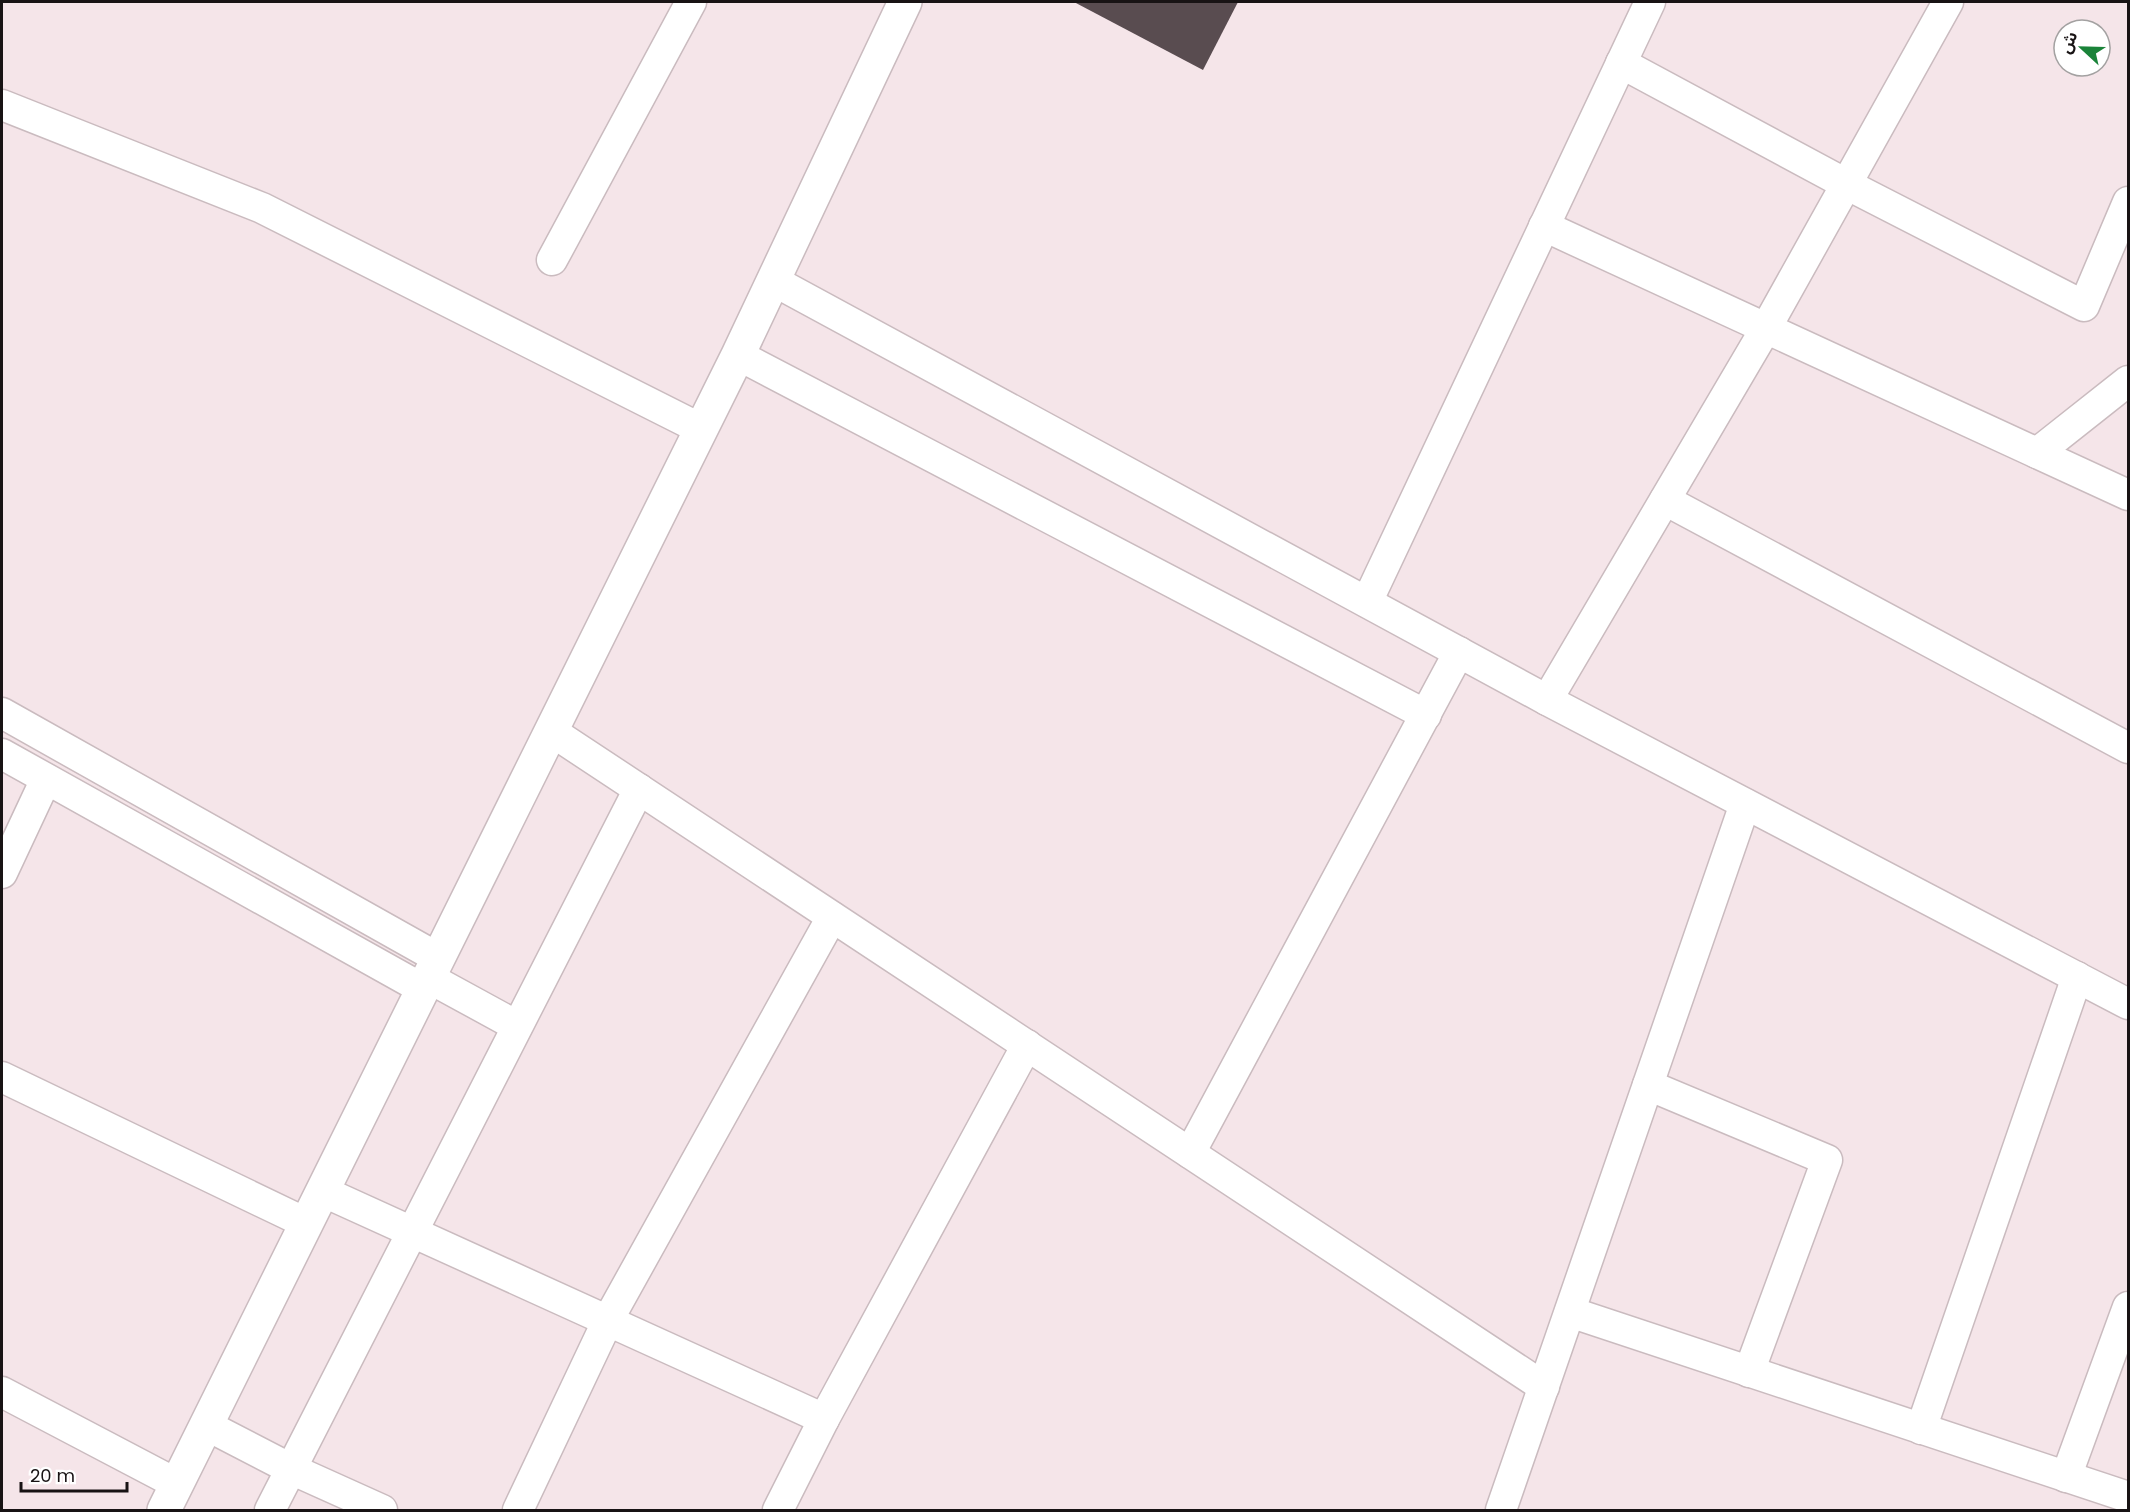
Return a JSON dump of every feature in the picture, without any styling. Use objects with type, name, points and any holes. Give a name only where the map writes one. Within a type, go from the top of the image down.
[{"type":"main road","points":[[171,1497],[738,355],[905,2]]},
{"type":"street","points":[[552,260],[691,2]]},
{"type":"street","points":[[1367,602],[1650,2]]},
{"type":"street","points":[[1547,700],[1766,328],[1948,2]]},
{"type":"street","points":[[1621,63],[1846,184],[2084,306],[2128,202]]},
{"type":"street","points":[[2,105],[262,208],[701,429]]},
{"type":"street","points":[[1544,226],[2128,495]]},
{"type":"street","points":[[774,281],[1547,700],[2128,1002]]},
{"type":"street","points":[[738,355],[1426,715]]},
{"type":"street","points":[[2037,453],[2128,381]]},
{"type":"street","points":[[1665,501],[2128,748]]},
{"type":"street","points":[[1190,1153],[1459,652]]},
{"type":"street","points":[[2,713],[517,1026]]},
{"type":"street","points":[[551,731],[1544,1387]]},
{"type":"street","points":[[2,754],[46,779],[430,975]]},
{"type":"street","points":[[2,873],[46,779]]},
{"type":"street","points":[[270,1510],[639,789]]},
{"type":"street","points":[[1502,1510],[1745,804]]},
{"type":"street","points":[[518,1510],[608,1320],[832,917]]},
{"type":"street","points":[[1921,1429],[2078,977]]},
{"type":"street","points":[[778,1510],[824,1419],[1027,1045]]},
{"type":"street","points":[[2,1077],[306,1223]]},
{"type":"street","points":[[1648,1085],[1827,1160],[1749,1371]]},
{"type":"street","points":[[322,1191],[824,1419]]},
{"type":"street","points":[[2066,1477],[2128,1306]]},
{"type":"street","points":[[1570,1312],[2128,1497]]},
{"type":"street","points":[[2,1392],[171,1497]]},
{"type":"street","points":[[206,1425],[291,1469],[382,1510]]},
{"type":"building","points":[[1074,2],[1238,2],[1203,70]]}]
